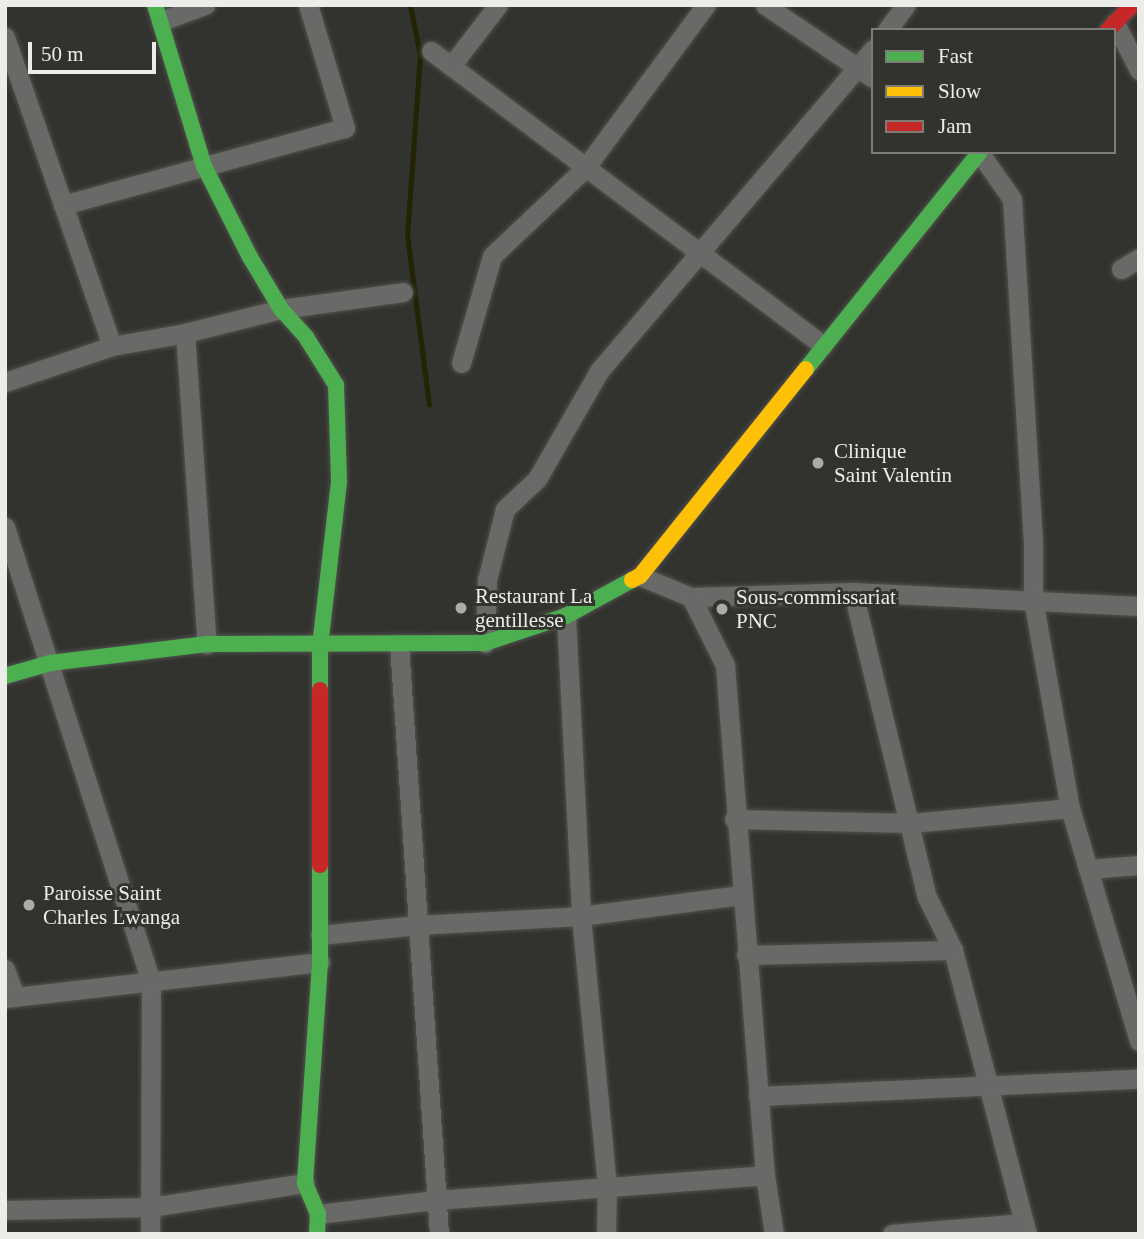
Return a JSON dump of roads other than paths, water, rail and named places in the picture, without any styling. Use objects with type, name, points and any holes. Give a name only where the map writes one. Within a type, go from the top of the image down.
[{"type":"street","points":[[205,5],[158,13],[204,166],[250,257],[281,309],[306,337],[336,385],[339,482],[320,646],[320,962],[305,1183],[318,1214],[317,1234]]},
{"type":"street","points":[[62,205],[345,128],[308,5]]},
{"type":"street","points":[[451,66],[498,5]]},
{"type":"street","points":[[461,363],[492,256],[586,167],[706,5]]},
{"type":"street","points":[[765,5],[865,73]]},
{"type":"street","points":[[889,28],[906,5]]},
{"type":"street","points":[[1111,26],[1132,5]]},
{"type":"street","points":[[1116,34],[1139,69]]},
{"type":"street","points":[[5,37],[8,57],[112,346]]},
{"type":"street","points":[[431,51],[703,252],[823,345]]},
{"type":"street","points":[[485,643],[487,580],[505,509],[537,479],[599,371],[865,73],[871,55]]},
{"type":"street","points":[[5,676],[50,663],[207,643],[320,646],[485,643],[566,616],[640,576],[977,154]]},
{"type":"street","points":[[980,154],[1012,199],[1033,539],[1032,599],[1070,807],[1139,1041]]},
{"type":"street","points":[[1121,269],[1139,258]]},
{"type":"street","points":[[5,382],[112,346],[185,333],[281,309],[403,292]]},
{"type":"street","points":[[185,333],[207,643]]},
{"type":"street","points":[[5,527],[151,981],[150,1234]]},
{"type":"street","points":[[640,576],[691,597],[853,592],[1139,606]]},
{"type":"street","points":[[853,592],[927,897],[953,950],[1026,1228],[892,1234]]},
{"type":"street","points":[[691,597],[725,665],[734,819],[765,1175],[774,1234]]},
{"type":"street","points":[[566,616],[581,916],[607,1186],[606,1234]]},
{"type":"street","points":[[399,645],[439,1234]]},
{"type":"street","points":[[734,819],[911,823],[1070,807]]},
{"type":"street","points":[[1088,869],[1139,865]]},
{"type":"street","points":[[320,935],[417,925],[581,916],[741,895]]},
{"type":"street","points":[[746,955],[953,950]]},
{"type":"street","points":[[5,968],[10,997],[320,962]]},
{"type":"street","points":[[758,1096],[1139,1079]]},
{"type":"street","points":[[318,1214],[436,1200],[765,1175]]},
{"type":"street","points":[[5,1210],[151,1208],[305,1183]]},
{"type":"waterway","points":[[410,5],[420,55],[407,235],[429,405]]},
{"type":"place","name":"Clinique Saint Valentin","points":[[818,463]]},
{"type":"place","name":"Restaurant La gentillesse","points":[[461,608]]},
{"type":"place","name":"Sous-commissariat PNC","points":[[722,609]]},
{"type":"place","name":"Paroisse Saint Charles Lwanga","points":[[29,905]]}]
